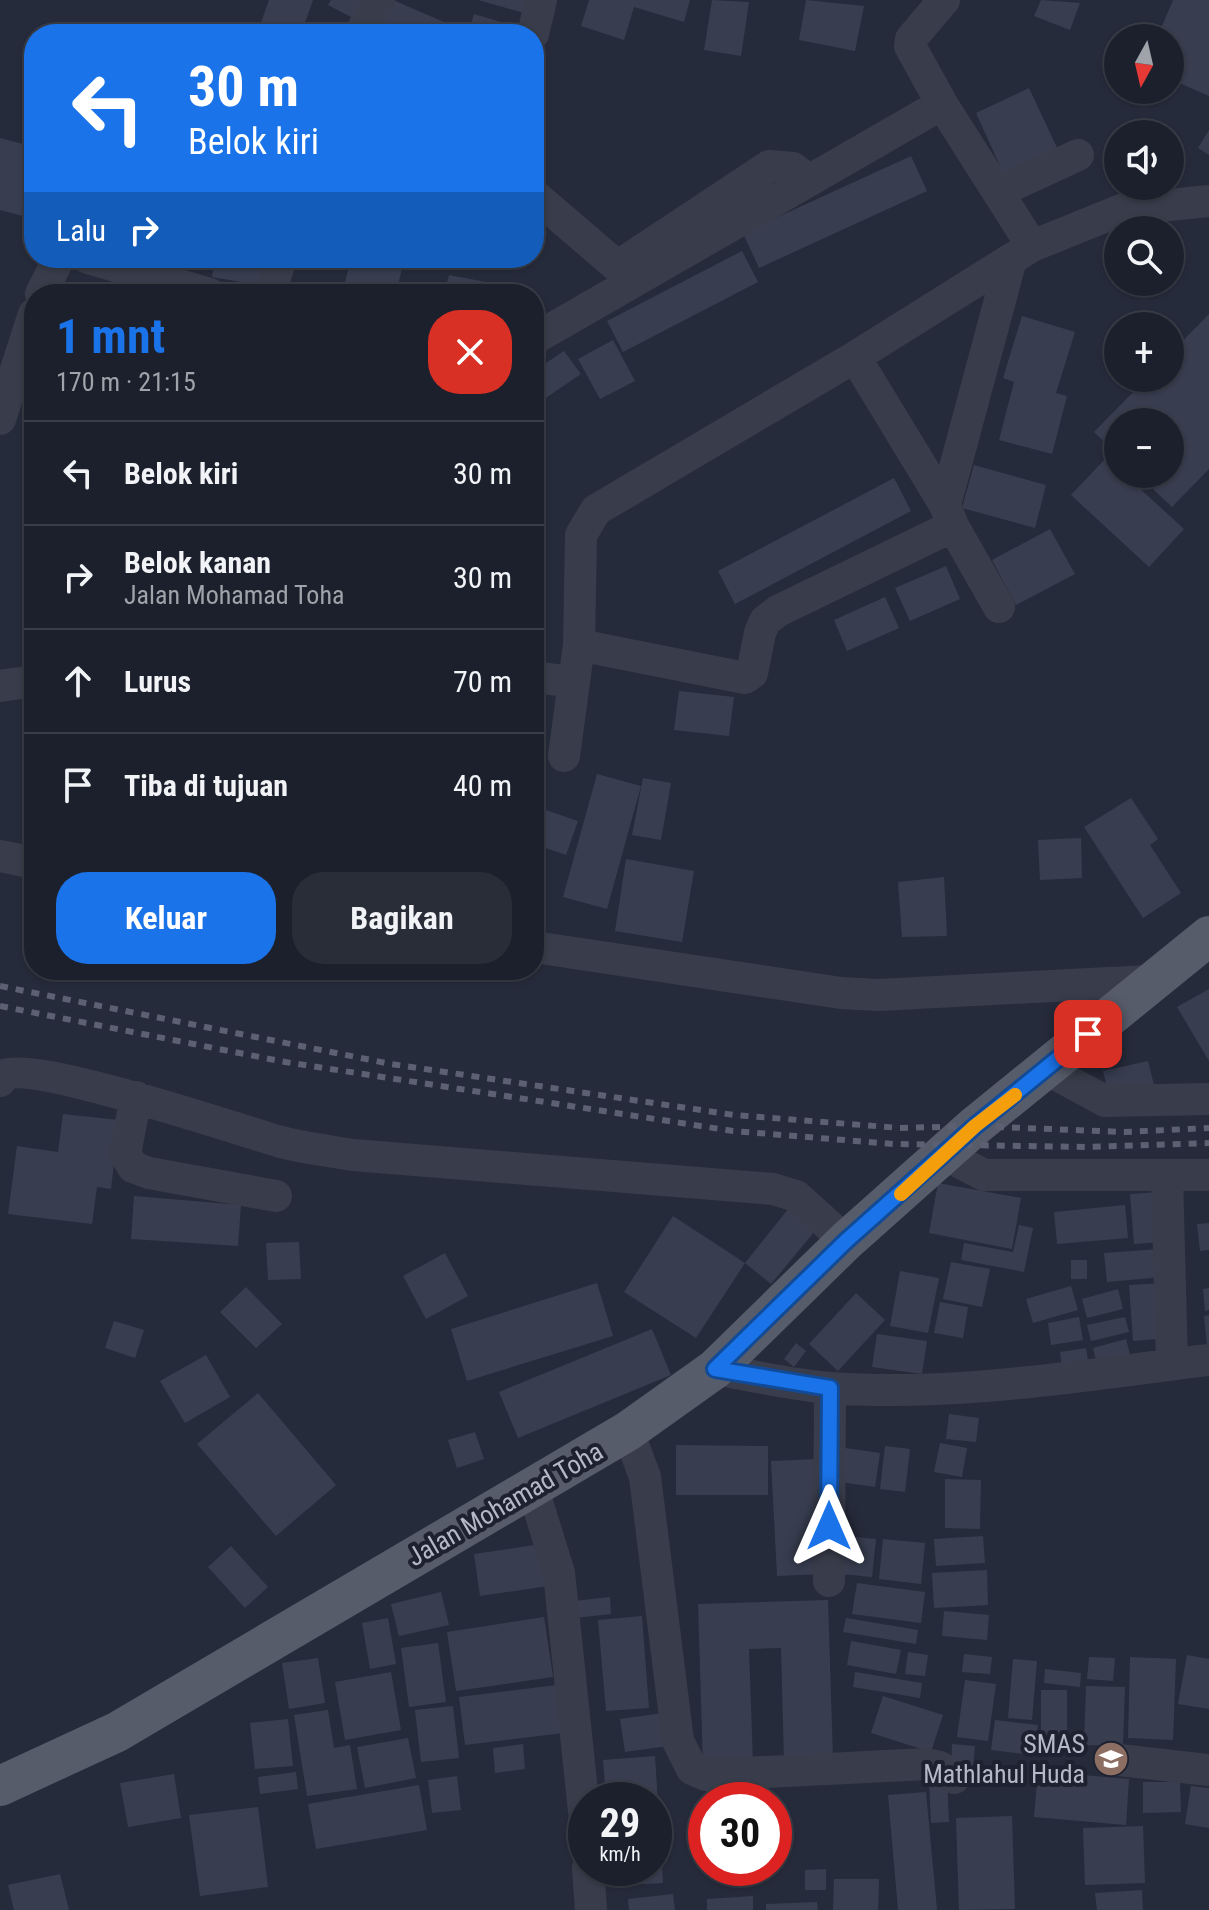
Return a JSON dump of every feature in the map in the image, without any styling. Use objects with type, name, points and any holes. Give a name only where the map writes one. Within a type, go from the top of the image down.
[{"type":"main road","name":"Jalan Mohamad Toha","points":[[0,1786],[117,1732],[628,1431],[715,1369],[846,1241],[950,1149],[1048,1070],[1149,981],[1209,936]]},
{"type":"street","points":[[366,24],[379,0]]},
{"type":"street","points":[[535,24],[541,0]]},
{"type":"street","points":[[579,645],[745,678],[752,673],[765,621],[949,515],[1021,254],[998,192],[942,104],[910,46],[911,39],[944,0]]},
{"type":"street","points":[[544,332],[626,274],[808,180],[942,104]]},
{"type":"street","points":[[998,192],[1078,155]]},
{"type":"street","points":[[564,756],[579,645],[581,535],[596,510],[855,357],[1021,254],[1121,210],[1209,201]]},
{"type":"street","points":[[544,204],[626,274]]},
{"type":"street","points":[[122,268],[176,284]]},
{"type":"street","points":[[0,419],[24,345]]},
{"type":"street","points":[[855,357],[949,515],[999,607]]},
{"type":"street","points":[[544,678],[573,682]]},
{"type":"street","points":[[0,686],[24,682]]},
{"type":"street","points":[[0,856],[24,861]]},
{"type":"street","points":[[544,948],[853,994],[1149,981]]},
{"type":"street","points":[[1048,1070],[1105,1101],[1209,1099]]},
{"type":"street","points":[[0,1081],[2,1076],[12,1072],[136,1097],[284,1143],[353,1155],[773,1189],[796,1196],[846,1241]]},
{"type":"street","points":[[136,1097],[125,1154],[133,1167],[149,1173],[276,1196]]},
{"type":"street","points":[[950,1149],[984,1175],[1209,1175]]},
{"type":"street","points":[[1167,1177],[1172,1364]]},
{"type":"street","points":[[715,1369],[830,1388],[981,1387],[1071,1380],[1209,1360]]},
{"type":"street","points":[[829,1581],[830,1388]]},
{"type":"street","points":[[628,1431],[645,1477],[678,1741],[692,1769],[706,1775],[927,1764],[940,1767],[954,1778]]},
{"type":"street","points":[[533,1489],[559,1573],[581,1782]]},
{"type":"street","points":[[1119,1760],[1209,1770]]},
{"type":"street","points":[[589,1886],[591,1910]]},
{"type":"building","points":[[269,0],[313,0],[305,24],[260,24]]},
{"type":"building","points":[[331,0],[362,0],[353,18],[328,5]]},
{"type":"building","points":[[393,0],[448,24],[382,24]]},
{"type":"building","points":[[478,0],[527,0],[524,13]]},
{"type":"building","points":[[589,0],[690,0],[684,22],[634,7],[624,40],[581,26]]},
{"type":"building","points":[[712,0],[749,2],[741,56],[704,50]]},
{"type":"building","points":[[806,0],[864,6],[855,51],[799,40]]},
{"type":"building","points":[[1041,0],[1080,3],[1070,30],[1034,16]]},
{"type":"building","points":[[1173,0],[1209,0],[1209,96],[1184,85],[1184,24],[1163,24]]},
{"type":"building","points":[[474,14],[508,24],[471,24]]},
{"type":"building","points":[[1029,88],[1060,154],[1006,179],[976,113]]},
{"type":"building","points":[[1209,130],[1209,155],[1198,148]]},
{"type":"building","points":[[0,138],[24,144],[24,216],[0,210]]},
{"type":"building","points":[[911,156],[927,191],[759,268],[743,233]]},
{"type":"building","points":[[742,251],[758,282],[623,352],[607,321]]},
{"type":"building","points":[[213,268],[268,268],[265,284],[212,277]]},
{"type":"building","points":[[348,268],[402,268],[398,284],[344,284]]},
{"type":"building","points":[[449,275],[486,282],[486,284],[447,284]]},
{"type":"building","points":[[1209,314],[1209,469],[1172,507],[1152,488],[1184,488],[1184,408],[1118,408],[1133,392],[1184,392],[1184,340]]},
{"type":"building","points":[[1022,316],[1075,332],[1056,393],[1067,396],[1052,454],[999,440],[1014,382],[1003,378]]},
{"type":"building","points":[[613,340],[635,381],[600,399],[578,359]]},
{"type":"building","points":[[564,351],[581,374],[544,399],[544,364]]},
{"type":"building","points":[[1104,422],[1104,442],[1094,432]]},
{"type":"building","points":[[1104,460],[1104,488],[1139,488],[1184,529],[1149,567],[1071,495]]},
{"type":"building","points":[[974,465],[1046,485],[1035,528],[962,508]]},
{"type":"building","points":[[894,478],[911,511],[735,604],[718,571]]},
{"type":"building","points":[[1050,529],[1075,574],[1016,605],[992,560]]},
{"type":"building","points":[[946,566],[960,599],[910,621],[895,588]]},
{"type":"building","points":[[885,597],[899,628],[847,651],[834,620]]},
{"type":"building","points":[[679,691],[734,697],[729,736],[674,730]]},
{"type":"building","points":[[597,774],[641,786],[607,909],[563,897]]},
{"type":"building","points":[[643,778],[671,783],[661,840],[632,835]]},
{"type":"building","points":[[1131,798],[1158,839],[1150,845],[1181,893],[1143,918],[1084,827]]},
{"type":"building","points":[[544,809],[578,821],[566,855],[544,847]]},
{"type":"building","points":[[1081,838],[1082,878],[1040,880],[1038,840]]},
{"type":"building","points":[[626,859],[694,871],[682,942],[615,931]]},
{"type":"building","points":[[944,877],[947,936],[902,937],[898,882]]},
{"type":"building","points":[[1209,989],[1209,1061],[1177,1007]]},
{"type":"building","points":[[1148,1061],[1155,1089],[1110,1099],[1103,1071]]},
{"type":"building","points":[[63,1114],[119,1120],[111,1189],[97,1187],[92,1224],[8,1214],[17,1146],[58,1152]]},
{"type":"building","points":[[938,1183],[1021,1198],[1012,1249],[929,1233]]},
{"type":"building","points":[[1160,1192],[1163,1242],[1134,1244],[1130,1194]]},
{"type":"building","points":[[134,1196],[241,1205],[238,1246],[131,1239]]},
{"type":"building","points":[[793,1203],[820,1225],[771,1284],[745,1263]]},
{"type":"building","points":[[1125,1205],[1128,1238],[1057,1244],[1054,1212]]},
{"type":"building","points":[[673,1216],[745,1263],[696,1338],[624,1292]]},
{"type":"building","points":[[1209,1223],[1209,1250],[1200,1251],[1197,1224]]},
{"type":"building","points":[[1019,1225],[1033,1228],[1024,1272],[961,1260],[964,1243],[1013,1252]]},
{"type":"building","points":[[299,1242],[301,1279],[268,1280],[266,1243]]},
{"type":"building","points":[[1159,1249],[1162,1277],[1107,1282],[1104,1253]]},
{"type":"building","points":[[445,1253],[468,1296],[426,1319],[403,1276]]},
{"type":"building","points":[[1071,1260],[1087,1260],[1087,1279],[1071,1279]]},
{"type":"building","points":[[951,1262],[990,1269],[982,1307],[943,1299]]},
{"type":"building","points":[[900,1271],[939,1278],[928,1333],[890,1326]]},
{"type":"building","points":[[597,1283],[613,1336],[467,1381],[451,1329]]},
{"type":"building","points":[[1165,1283],[1169,1338],[1133,1341],[1129,1285]]},
{"type":"building","points":[[1071,1286],[1078,1310],[1033,1323],[1026,1299]]},
{"type":"building","points":[[246,1287],[282,1324],[256,1348],[220,1312]]},
{"type":"building","points":[[1209,1288],[1209,1310],[1205,1311],[1203,1289]]},
{"type":"building","points":[[1118,1289],[1123,1309],[1087,1318],[1082,1299]]},
{"type":"building","points":[[856,1293],[885,1320],[838,1371],[809,1344]]},
{"type":"building","points":[[940,1302],[968,1307],[963,1338],[934,1333]]},
{"type":"building","points":[[1209,1315],[1209,1346],[1207,1346],[1204,1316]]},
{"type":"building","points":[[1079,1317],[1083,1340],[1051,1345],[1048,1323]]},
{"type":"building","points":[[1125,1317],[1129,1332],[1091,1341],[1087,1325]]},
{"type":"building","points":[[114,1321],[144,1330],[135,1358],[105,1348]]},
{"type":"building","points":[[652,1329],[671,1375],[518,1438],[499,1392]]},
{"type":"building","points":[[877,1334],[927,1341],[922,1374],[872,1367]]},
{"type":"building","points":[[1126,1339],[1130,1354],[1097,1364],[1093,1348]]},
{"type":"building","points":[[796,1343],[806,1351],[794,1367],[784,1359]]},
{"type":"building","points":[[1086,1348],[1089,1366],[1062,1369],[1060,1352]]},
{"type":"building","points":[[206,1355],[230,1397],[185,1423],[160,1381]]},
{"type":"building","points":[[258,1393],[336,1485],[276,1536],[197,1444]]},
{"type":"building","points":[[949,1414],[979,1418],[976,1442],[946,1439]]},
{"type":"building","points":[[475,1432],[484,1459],[457,1468],[448,1440]]},
{"type":"building","points":[[940,1443],[967,1448],[962,1477],[934,1472]]},
{"type":"building","points":[[676,1445],[768,1446],[768,1495],[676,1495]]},
{"type":"building","points":[[885,1446],[910,1449],[905,1492],[880,1489]]},
{"type":"building","points":[[838,1447],[880,1453],[875,1487],[833,1481]]},
{"type":"building","points":[[818,1459],[824,1574],[777,1576],[771,1461]]},
{"type":"building","points":[[945,1479],[981,1480],[980,1529],[945,1528]]},
{"type":"building","points":[[844,1536],[876,1539],[872,1577],[840,1574]]},
{"type":"building","points":[[983,1536],[985,1563],[936,1566],[934,1539]]},
{"type":"building","points":[[883,1539],[925,1543],[921,1584],[879,1579]]},
{"type":"building","points":[[541,1544],[548,1586],[480,1596],[474,1554]]},
{"type":"building","points":[[231,1546],[268,1587],[245,1608],[208,1567]]},
{"type":"building","points":[[987,1570],[988,1605],[934,1608],[932,1573]]},
{"type":"building","points":[[857,1583],[925,1592],[921,1623],[852,1614]]},
{"type":"building","points":[[441,1592],[449,1625],[399,1636],[391,1604]]},
{"type":"building","points":[[610,1597],[611,1614],[575,1618],[574,1601]]},
{"type":"building","points":[[828,1600],[833,1759],[784,1761],[781,1648],[749,1649],[753,1764],[703,1766],[698,1604]]},
{"type":"building","points":[[944,1611],[989,1615],[987,1640],[942,1636]]},
{"type":"building","points":[[642,1616],[649,1708],[606,1711],[598,1620]]},
{"type":"building","points":[[544,1617],[553,1677],[456,1691],[447,1632]]},
{"type":"building","points":[[388,1618],[396,1664],[370,1669],[362,1623]]},
{"type":"building","points":[[846,1618],[918,1630],[916,1644],[843,1632]]},
{"type":"building","points":[[851,1641],[901,1650],[896,1674],[847,1665]]},
{"type":"building","points":[[438,1643],[446,1702],[409,1707],[401,1648]]},
{"type":"building","points":[[908,1652],[928,1655],[925,1676],[905,1674]]},
{"type":"building","points":[[964,1654],[992,1657],[990,1674],[962,1672]]},
{"type":"building","points":[[1187,1655],[1209,1659],[1209,1709],[1178,1704]]},
{"type":"building","points":[[1089,1657],[1115,1658],[1113,1681],[1087,1679]]},
{"type":"building","points":[[1130,1657],[1176,1659],[1173,1740],[1128,1738]]},
{"type":"building","points":[[318,1658],[325,1703],[289,1709],[282,1663]]},
{"type":"building","points":[[1013,1659],[1037,1661],[1032,1720],[1008,1718]]},
{"type":"building","points":[[1045,1669],[1081,1673],[1080,1687],[1044,1683]]},
{"type":"building","points":[[391,1672],[401,1730],[345,1740],[335,1682]]},
{"type":"building","points":[[855,1672],[922,1683],[920,1698],[853,1687]]},
{"type":"building","points":[[965,1680],[996,1684],[988,1741],[957,1737]]},
{"type":"building","points":[[557,1685],[563,1733],[465,1745],[459,1697]]},
{"type":"building","points":[[1086,1686],[1125,1687],[1123,1746],[1084,1745]]},
{"type":"building","points":[[1041,1690],[1067,1690],[1067,1738],[1041,1738]]},
{"type":"building","points":[[883,1696],[943,1715],[931,1752],[871,1733]]},
{"type":"building","points":[[453,1706],[459,1758],[421,1762],[415,1710]]},
{"type":"building","points":[[328,1710],[334,1748],[350,1745],[357,1789],[307,1796],[294,1715]]},
{"type":"building","points":[[663,1713],[668,1746],[625,1752],[620,1719]]},
{"type":"building","points":[[288,1719],[293,1766],[255,1769],[250,1723]]},
{"type":"building","points":[[995,1720],[1038,1725],[1034,1755],[991,1750]]},
{"type":"building","points":[[408,1738],[416,1778],[365,1788],[357,1747]]},
{"type":"building","points":[[523,1744],[525,1769],[495,1773],[493,1748]]},
{"type":"building","points":[[952,1744],[975,1746],[973,1768],[951,1765]]},
{"type":"building","points":[[655,1756],[657,1782],[605,1782],[603,1760]]},
{"type":"building","points":[[1038,1771],[1129,1779],[1126,1825],[1034,1817]]},
{"type":"building","points":[[296,1772],[298,1789],[260,1794],[258,1777]]},
{"type":"building","points":[[174,1774],[181,1818],[128,1827],[120,1783]]},
{"type":"building","points":[[457,1776],[461,1810],[432,1813],[428,1780]]},
{"type":"building","points":[[947,1778],[949,1822],[931,1823],[929,1779]]},
{"type":"building","points":[[1143,1782],[1180,1782],[1181,1812],[1143,1813]]},
{"type":"building","points":[[419,1785],[427,1830],[316,1849],[308,1804]]},
{"type":"building","points":[[1191,1786],[1209,1788],[1209,1828],[1185,1824]]},
{"type":"building","points":[[926,1792],[937,1910],[898,1910],[888,1795]]},
{"type":"building","points":[[258,1807],[268,1887],[200,1896],[189,1815]]},
{"type":"building","points":[[1012,1816],[1015,1909],[959,1910],[956,1818]]},
{"type":"building","points":[[1143,1826],[1145,1883],[1085,1885],[1083,1828]]},
{"type":"building","points":[[826,1869],[826,1890],[805,1890],[805,1870]]},
{"type":"building","points":[[60,1874],[69,1910],[14,1910],[8,1885]]},
{"type":"building","points":[[834,1879],[879,1879],[878,1910],[833,1910]]},
{"type":"building","points":[[1142,1890],[1143,1910],[1097,1910],[1095,1893]]},
{"type":"building","points":[[673,1894],[675,1910],[629,1910],[628,1899]]},
{"type":"building","points":[[753,1896],[753,1910],[707,1910],[707,1899]]},
{"type":"building","points":[[817,1902],[818,1910],[766,1910],[766,1904]]},
{"type":"railway","points":[[0,986],[391,1064],[734,1115],[900,1128],[975,1126],[1124,1132],[1209,1128]]},
{"type":"railway","points":[[0,1006],[285,1062],[733,1131],[893,1144],[1088,1147],[1209,1143]]},
{"type":"slow traffic","points":[[901,1194],[975,1126],[1015,1095]]},
{"type":"place","name":"SMAS Mathlahul Huda","points":[[1111,1759]]},
{"type":"route","points":[[829,1526],[830,1388],[715,1369],[846,1241],[889,1206],[975,1126],[1048,1070],[1088,1034]]}]
